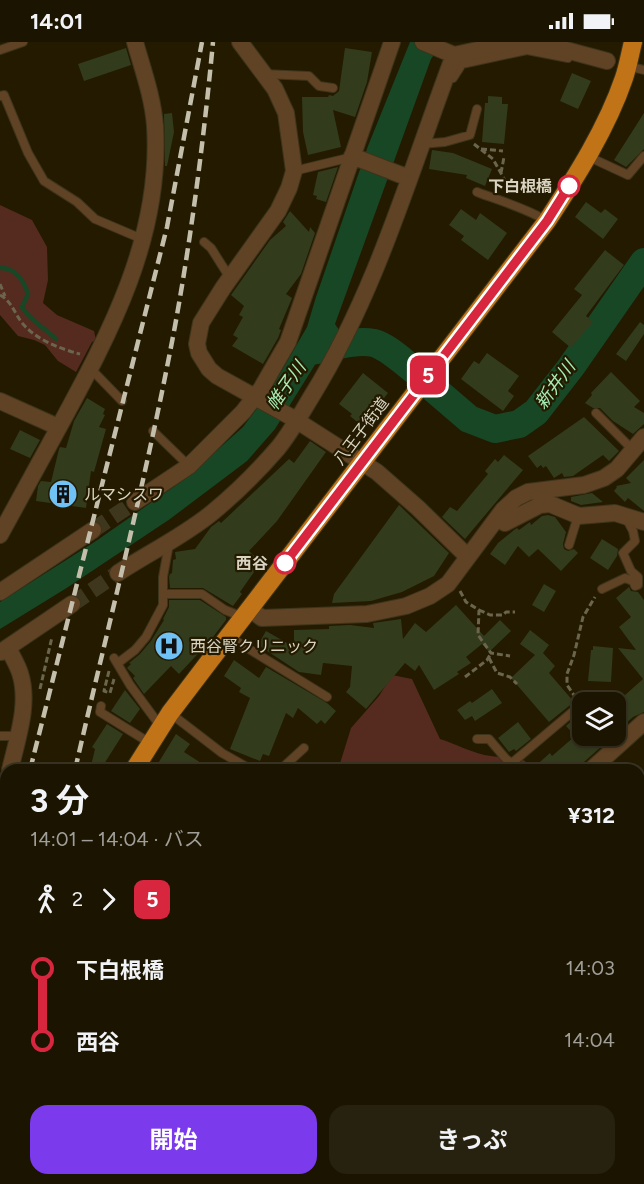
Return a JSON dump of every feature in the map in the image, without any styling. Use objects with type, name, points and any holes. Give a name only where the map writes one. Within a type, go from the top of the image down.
[{"type":"highway","name":"八王子街道","points":[[138,764],[166,720],[228,636],[547,221],[586,156],[633,59]]},
{"type":"street","points":[[0,536],[94,362],[133,273],[154,188],[156,151],[150,95],[135,42]]},
{"type":"street","points":[[240,42],[275,89],[286,113],[294,171],[290,188],[278,211],[201,322],[196,344],[199,353],[209,369],[256,399],[294,419],[377,472],[418,507],[468,557]]},
{"type":"street","points":[[135,502],[189,466],[256,399],[288,342],[356,158],[366,118],[392,42]]},
{"type":"street","points":[[423,42],[452,54],[505,43],[540,43],[607,64]]},
{"type":"street","points":[[118,573],[169,544],[213,512],[243,485],[278,447],[294,419],[337,356],[348,333],[406,177],[424,142],[452,54]]},
{"type":"street","points":[[356,158],[406,177]]},
{"type":"street","points":[[0,401],[58,427]]},
{"type":"street","points":[[246,613],[262,618],[367,614],[406,606],[430,596],[447,584],[503,510],[516,498],[528,492],[584,485],[604,478],[617,469],[639,444]]},
{"type":"street","points":[[498,518],[505,523],[540,505],[549,504],[578,516],[624,514],[644,522]]},
{"type":"street","points":[[0,592],[93,530]]},
{"type":"street","points":[[11,764],[24,695],[20,674],[4,650],[72,604]]},
{"type":"street","points":[[626,733],[644,722]]},
{"type":"street","points":[[596,764],[612,746]]},
{"type":"lane","points":[[0,50],[23,42]]},
{"type":"lane","points":[[424,142],[455,73],[462,64],[527,50],[607,64]]},
{"type":"lane","points":[[264,74],[309,76],[320,86],[333,88]]},
{"type":"lane","points":[[0,96],[4,95],[28,153],[44,181],[77,202],[95,219],[142,239]]},
{"type":"lane","points":[[424,142],[470,135],[477,109]]},
{"type":"lane","points":[[586,156],[628,175],[644,156]]},
{"type":"lane","points":[[294,171],[356,158]]},
{"type":"lane","points":[[477,192],[531,211],[547,221]]},
{"type":"lane","points":[[204,242],[211,248],[230,278]]},
{"type":"lane","points":[[94,362],[122,401]]},
{"type":"lane","points":[[596,413],[639,444]]},
{"type":"lane","points":[[153,431],[189,466]]},
{"type":"lane","points":[[602,589],[626,578],[633,581],[635,586],[638,585],[641,575],[631,571],[623,553],[635,541],[633,531],[624,514]]},
{"type":"lane","points":[[569,544],[578,516]]},
{"type":"lane","points":[[169,544],[163,577],[163,605],[146,637],[135,650],[116,660],[130,685],[166,720],[241,764]]},
{"type":"lane","points":[[164,594],[202,594],[225,609],[246,613]]},
{"type":"lane","points":[[228,636],[327,697]]},
{"type":"lane","points":[[101,706],[100,712],[150,743]]},
{"type":"lane","points":[[477,739],[489,739],[506,759],[513,762],[572,716]]},
{"type":"lane","points":[[0,736],[18,736]]},
{"type":"lane","points":[[287,764],[304,748]]},
{"type":"path","points":[[470,135],[475,146],[490,155],[514,199],[531,211]]},
{"type":"path","points":[[479,149],[503,151]]},
{"type":"path","points":[[501,174],[504,157]]},
{"type":"path","points":[[0,284],[22,323],[60,349],[94,362]]},
{"type":"path","points":[[0,295],[6,298]]},
{"type":"path","points":[[459,587],[466,602],[490,615],[515,612]]},
{"type":"path","points":[[572,692],[567,685],[567,675],[583,618],[590,603],[602,589]]},
{"type":"path","points":[[479,610],[478,635],[491,653]]},
{"type":"path","points":[[37,697],[52,636]]},
{"type":"path","points":[[491,653],[510,656]]},
{"type":"path","points":[[465,677],[489,658],[491,653]]},
{"type":"path","points":[[489,658],[497,673],[510,677],[517,684]]},
{"type":"shaded area","points":[[0,205],[32,220],[47,247],[48,280],[43,303],[57,315],[94,331],[96,340],[92,342],[76,372],[58,361],[45,345],[18,336],[0,315]]},
{"type":"shaded area","points":[[392,675],[412,679],[440,739],[485,755],[519,758],[529,764],[340,764],[351,728],[379,696]]},
{"type":"water","name":"帷子川","points":[[410,42],[443,42],[431,59],[335,324],[341,333],[330,356],[321,355],[275,429],[247,461],[170,519],[0,629],[0,602],[96,541],[185,479],[243,427],[270,391],[307,327],[368,146]]},
{"type":"building","points":[[126,48],[131,65],[84,81],[78,64]]},
{"type":"building","points":[[345,48],[372,52],[367,82],[355,117],[333,110],[341,147],[308,155],[303,132],[302,97],[328,97],[339,91]]},
{"type":"building","points":[[572,73],[591,81],[578,109],[560,101]]},
{"type":"building","points":[[488,96],[502,97],[502,104],[508,104],[504,144],[482,142],[485,103],[488,103]]},
{"type":"building","points":[[172,113],[174,132],[167,166],[165,166],[164,114]]},
{"type":"building","points":[[644,113],[644,149],[626,167],[614,160]]},
{"type":"building","points":[[432,150],[453,153],[492,169],[485,186],[466,178],[467,175],[429,169]]},
{"type":"building","points":[[338,167],[326,202],[316,199],[317,196],[313,195],[318,172]]},
{"type":"building","points":[[586,202],[601,213],[605,209],[618,219],[603,239],[575,217]]},
{"type":"building","points":[[461,209],[476,220],[480,213],[507,233],[488,260],[461,240],[464,236],[449,225]]},
{"type":"building","points":[[290,211],[309,232],[310,227],[315,233],[301,274],[286,294],[292,298],[279,329],[281,330],[278,338],[263,364],[232,346],[238,338],[233,335],[243,317],[239,315],[244,306],[231,295],[270,240],[286,226],[283,222]]},
{"type":"building","points":[[605,250],[624,265],[586,316],[593,322],[571,348],[552,332],[582,295],[574,289]]},
{"type":"building","points":[[640,322],[644,325],[644,334],[626,361],[616,354]]},
{"type":"building","points":[[487,353],[519,376],[508,391],[514,396],[503,411],[461,379],[474,361],[479,364]]},
{"type":"building","points":[[611,372],[640,401],[634,407],[644,413],[644,424],[633,434],[613,421],[600,408],[593,408],[585,403],[592,395],[591,393]]},
{"type":"building","points":[[363,373],[388,393],[362,426],[339,404]]},
{"type":"building","points":[[87,398],[105,409],[103,414],[105,415],[99,427],[106,429],[94,472],[91,471],[86,508],[36,501],[41,481],[51,482],[59,449],[60,447],[66,448],[74,421]]},
{"type":"building","points":[[584,417],[619,451],[609,461],[603,455],[573,476],[564,477],[562,473],[554,478],[546,466],[543,468],[541,465],[537,468],[528,456]]},
{"type":"building","points":[[20,430],[40,440],[30,458],[10,449]]},
{"type":"building","points":[[310,441],[326,452],[277,521],[249,551],[261,562],[233,606],[203,588],[170,588],[169,577],[172,573],[173,560],[176,559],[175,552],[195,549],[211,527],[219,521],[221,523],[289,459],[294,463]]},
{"type":"building","points":[[504,455],[523,470],[465,539],[442,517],[450,507],[457,511],[488,474],[485,471],[495,459],[498,462]]},
{"type":"building","points":[[644,460],[644,511],[628,498],[625,502],[614,491],[616,486],[631,483],[626,478]]},
{"type":"building","points":[[592,493],[603,502],[581,505],[571,501],[571,497]]},
{"type":"building","points":[[399,505],[449,553],[434,576],[402,592],[371,601],[332,603],[334,594]]},
{"type":"building","points":[[542,516],[555,517],[566,532],[564,549],[568,551],[574,549],[578,553],[561,571],[538,549],[529,557],[518,546],[505,565],[490,554],[498,543],[514,530],[517,528],[519,530],[530,522],[531,525]]},
{"type":"building","points":[[602,539],[618,549],[617,556],[608,570],[590,558]]},
{"type":"building","points":[[544,584],[556,591],[544,612],[532,605]]},
{"type":"building","points":[[629,587],[631,591],[638,592],[644,600],[644,712],[626,723],[626,694],[643,679],[618,648],[636,650],[619,627],[631,617],[616,598]]},
{"type":"building","points":[[169,600],[200,600],[226,617],[226,620],[179,674],[171,666],[144,694],[133,678],[135,676],[127,668],[131,664],[129,663],[151,641],[164,620]]},
{"type":"building","points":[[456,605],[484,636],[500,620],[511,631],[489,652],[482,644],[466,657],[471,663],[457,672],[459,674],[434,690],[419,665],[415,671],[405,663],[366,709],[346,692],[350,687],[352,666],[323,663],[321,675],[299,672],[258,645],[266,631],[294,647],[294,630],[329,629],[329,626],[350,625],[374,628],[373,623],[401,619],[403,639],[415,623],[426,632]]},
{"type":"building","points":[[530,630],[549,645],[543,653],[555,666],[549,673],[572,700],[572,704],[549,722],[511,678],[535,655],[520,644]]},
{"type":"building","points":[[593,646],[613,648],[611,682],[588,681]]},
{"type":"building","points":[[234,660],[259,678],[266,667],[327,703],[336,711],[325,724],[321,720],[317,724],[298,708],[293,718],[286,713],[269,756],[263,754],[260,761],[230,749],[250,698],[239,692],[241,688],[224,676]]},
{"type":"building","points":[[492,689],[502,703],[475,721],[472,716],[465,720],[457,710]]},
{"type":"building","points":[[125,690],[140,709],[130,723],[111,711]]},
{"type":"building","points":[[572,721],[572,733],[566,726]]},
{"type":"building","points":[[518,722],[531,739],[516,751],[514,749],[509,752],[498,738]]},
{"type":"building","points":[[107,724],[123,734],[104,764],[91,764],[95,749],[92,747]]},
{"type":"building","points":[[176,734],[190,744],[184,752],[203,764],[158,764]]},
{"type":"building","points":[[572,739],[572,746],[602,746],[583,764],[538,764],[550,753],[552,756]]},
{"type":"waterway","name":"新井川","points":[[434,389],[469,419],[495,429],[519,424],[536,412],[571,367],[644,262]]},
{"type":"waterway","points":[[0,268],[14,272],[21,280],[28,294],[22,307],[33,320],[56,339]]},
{"type":"waterway","name":"新井川","points":[[311,351],[350,343],[374,343],[390,351],[414,370]]},
{"type":"tunnel","points":[[93,530],[135,502]]},
{"type":"tunnel","points":[[72,604],[118,573]]},
{"type":"railway","points":[[32,764],[167,227],[202,42]]},
{"type":"railway","points":[[76,764],[140,493],[175,326],[197,184],[213,42]]},
{"type":"bus line","name":"5","points":[[285,563],[547,221],[569,186]]},
{"type":"place","name":"下白根橋","points":[[569,186]]},
{"type":"place","name":"ルマシスワ","points":[[63,494]]},
{"type":"place","name":"西谷","points":[[285,563]]},
{"type":"place","name":"西谷腎クリニック","points":[[169,646]]}]
